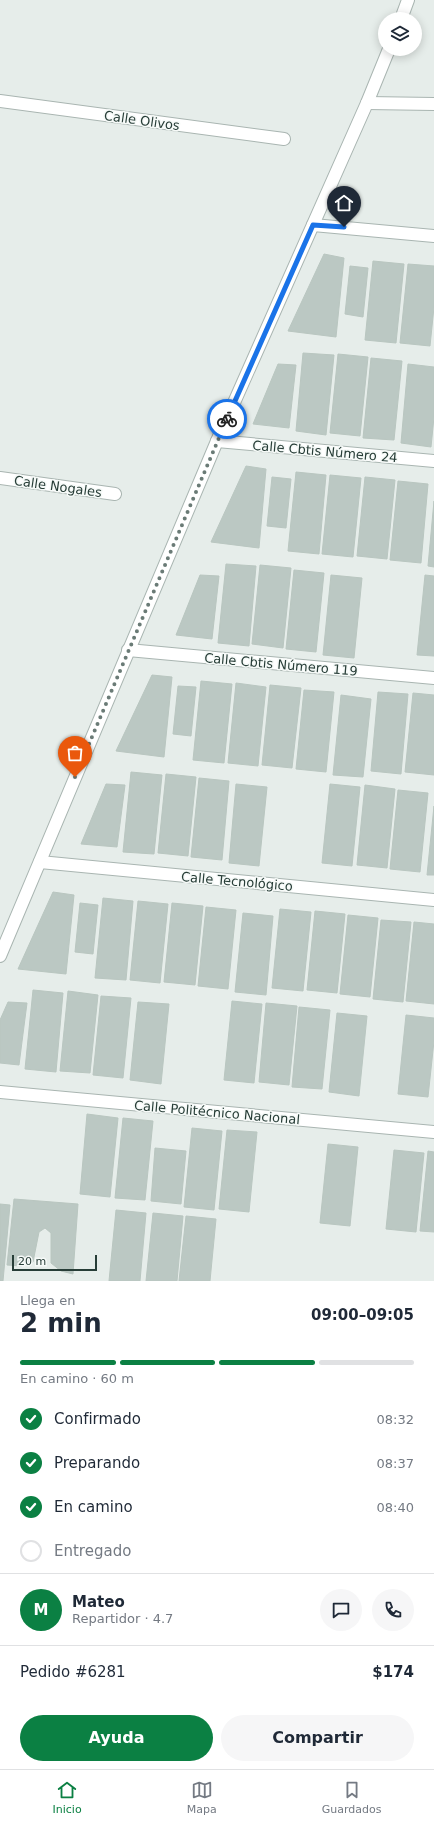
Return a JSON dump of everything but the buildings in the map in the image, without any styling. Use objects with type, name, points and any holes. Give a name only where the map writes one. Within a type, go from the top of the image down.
[{"type":"street","points":[[404,12],[408,0]]},
{"type":"street","points":[[0,956],[217,441],[367,103],[386,56]]},
{"type":"street","name":"Calle Olivos","points":[[0,101],[284,139]]},
{"type":"street","points":[[367,103],[434,104]]},
{"type":"street","points":[[313,225],[434,236]]},
{"type":"street","name":"Calle Cbtis Número 24","points":[[217,441],[434,461]]},
{"type":"street","name":"Calle Nogales","points":[[0,478],[115,494]]},
{"type":"street","name":"Calle Cbtis Número 119","points":[[128,650],[434,678]]},
{"type":"street","name":"Calle Tecnológico","points":[[40,862],[434,900]]},
{"type":"street","name":"Calle Politécnico Nacional","points":[[0,1092],[434,1132]]},
{"type":"way so far","points":[[75,777],[227,419]]},
{"type":"route","points":[[227,419],[313,225],[344,227]]}]
